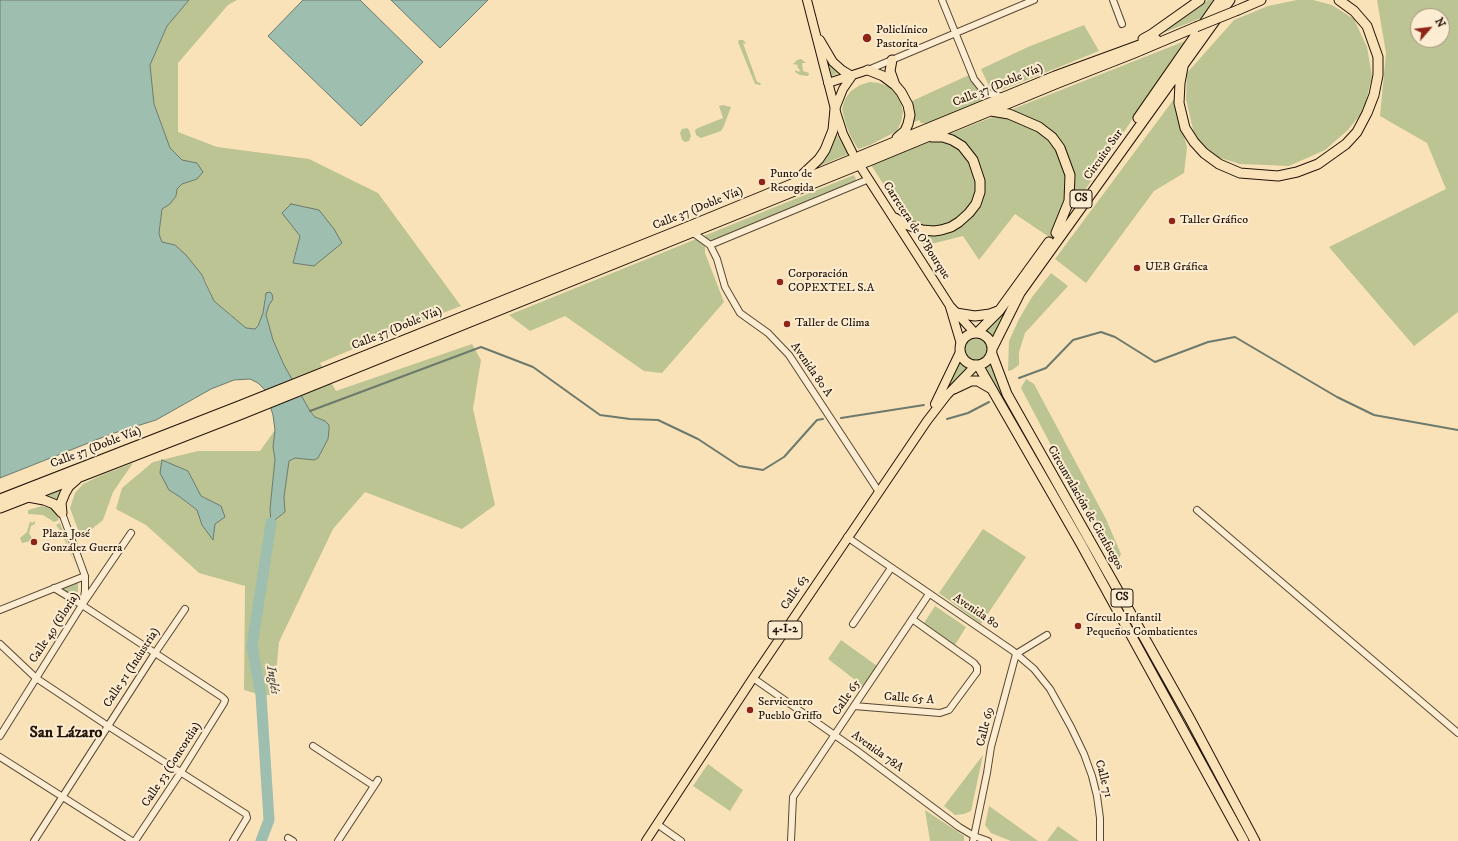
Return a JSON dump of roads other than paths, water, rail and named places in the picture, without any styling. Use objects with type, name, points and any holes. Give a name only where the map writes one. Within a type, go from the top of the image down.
[{"type":"highway","points":[[1121,50],[1152,34],[1200,0]]},
{"type":"highway","name":"Circuito Sur","points":[[976,333],[1000,311],[1220,0]]},
{"type":"highway","name":"Circuito Sur","points":[[992,351],[1020,293],[1230,0]]},
{"type":"highway","points":[[1196,27],[1261,0]]},
{"type":"highway","points":[[1184,64],[1180,83],[1180,103],[1185,128],[1194,142],[1204,153],[1219,164],[1240,173],[1278,176],[1297,172],[1318,164],[1346,144],[1357,132],[1368,113],[1374,95],[1378,75],[1378,56],[1367,26],[1354,11],[1339,0]]},
{"type":"highway","name":"Calle 37 (Doble Vía)","points":[[0,508],[1004,97],[1121,50],[1196,27]]},
{"type":"highway","name":"Calle 37 (Doble Vía)","points":[[332,372],[692,232],[1196,27]]},
{"type":"highway","points":[[892,60],[890,71],[895,85],[905,99],[910,115],[908,124],[904,131],[893,142]]},
{"type":"highway","points":[[868,70],[882,76],[895,85]]},
{"type":"highway","points":[[796,181],[819,159],[825,150],[833,130],[835,108]]},
{"type":"highway","points":[[991,111],[1009,114],[1039,127],[1052,137],[1060,148],[1070,175],[1069,201],[1056,233]]},
{"type":"highway","points":[[895,218],[905,224],[922,230],[941,230],[951,227],[959,222],[976,204],[980,192],[980,181],[977,168],[973,160],[962,146],[952,140],[943,137],[925,138]]},
{"type":"highway","points":[[953,310],[975,316],[1000,311]]},
{"type":"highway","points":[[998,373],[999,346],[1008,317]]},
{"type":"highway","name":"CS","points":[[960,348],[966,336],[976,333]]},
{"type":"highway","name":"Circunvalación de Cienfuegos","points":[[976,333],[982,334],[989,340],[998,373],[1010,399],[1136,622],[1255,841]]},
{"type":"highway","name":"Circunvalación de Cienfuegos","points":[[960,348],[964,360],[972,365],[977,365],[1085,550],[1244,841]]},
{"type":"highway","name":"CS","points":[[977,365],[986,362],[992,351]]},
{"type":"highway","points":[[954,389],[971,381],[978,381],[991,388]]},
{"type":"highway","name":"Calle 37 (Doble Vía)","points":[[0,499],[241,410]]},
{"type":"highway","points":[[62,513],[61,503],[65,493],[69,486],[81,476]]},
{"type":"highway","points":[[28,496],[54,504],[62,513]]},
{"type":"main road","points":[[807,0],[835,108],[843,134],[852,152]]},
{"type":"main road","points":[[816,32],[833,62],[852,76]]},
{"type":"main road","points":[[828,83],[868,70]]},
{"type":"main road","points":[[835,108],[843,89],[852,76]]},
{"type":"main road","name":"Carretera de O'Bourque","points":[[862,169],[953,310],[976,333]]},
{"type":"main road","name":"Carretera de O'Bourque","points":[[953,310],[960,348]]},
{"type":"main road","name":"Calle 63","points":[[927,421],[942,391],[960,348]]},
{"type":"main road","name":"Calle 63","points":[[646,841],[753,678],[927,421],[977,365]]},
{"type":"street","points":[[868,70],[1034,0]]},
{"type":"street","points":[[1113,0],[1122,24]]},
{"type":"street","points":[[944,1],[974,79],[982,89],[990,94],[1004,97]]},
{"type":"street","points":[[710,245],[783,213],[868,179]]},
{"type":"street","name":"Avenida 80 A","points":[[692,232],[710,245],[717,259],[731,299],[740,313],[768,333],[789,355],[879,492]]},
{"type":"street","points":[[1197,510],[1458,733]]},
{"type":"street","points":[[62,513],[85,576],[86,591],[82,605]]},
{"type":"street","name":"Calle 49 (Gloria)","points":[[0,736],[82,605],[131,533]]},
{"type":"street","name":"Avenida 80","points":[[847,538],[1016,654],[1034,669],[1042,679],[1071,727]]},
{"type":"street","points":[[853,624],[891,568]]},
{"type":"street","points":[[0,610],[85,576]]},
{"type":"street","points":[[54,588],[155,653]]},
{"type":"street","name":"Calle 65","points":[[791,841],[793,797],[929,594]]},
{"type":"street","name":"Calle 51 (Industria)","points":[[34,841],[185,609]]},
{"type":"street","name":"Calle 65 A","points":[[854,706],[940,713],[949,710],[977,672],[977,668],[974,663],[912,619]]},
{"type":"street","points":[[1016,654],[1047,635]]},
{"type":"street","points":[[0,644],[36,678],[246,814],[247,816],[233,841]]},
{"type":"street","name":"Calle 53 (Concordia)","points":[[135,841],[181,772],[224,704],[225,700],[155,653]]},
{"type":"street","name":"Calle 69","points":[[973,838],[991,747],[1016,654]]},
{"type":"street","name":"Avenida 78A","points":[[753,678],[835,735],[973,838],[988,841]]},
{"type":"street","name":"Calle 71","points":[[1071,727],[1084,754],[1092,776],[1100,818],[1100,841]]},
{"type":"street","points":[[313,746],[376,783],[338,841]]},
{"type":"street","points":[[0,757],[132,841]]},
{"type":"street","points":[[657,824],[681,841]]},
{"type":"waterway","points":[[1019,378],[1046,368],[1073,340],[1101,332],[1115,337],[1155,362],[1208,342],[1235,337],[1337,397],[1374,415],[1458,430]]},
{"type":"waterway","points":[[310,411],[481,347],[533,367],[600,415],[630,419],[658,420],[698,439],[739,466],[763,470],[784,457],[817,420],[823,419]]},
{"type":"waterway","points":[[947,419],[968,413],[989,402]]},
{"type":"waterway","points":[[841,418],[924,405]]},
{"type":"waterway","name":"Inglés","points":[[261,841],[269,820],[261,695],[252,646],[271,523]]},
{"type":"place","name":"Policlínico Pastorita","points":[[867,38]]},
{"type":"place","name":"Punto de Recogida","points":[[762,182]]},
{"type":"place","name":"Taller Gráfico","points":[[1172,221]]},
{"type":"place","name":"UEB Gráfica","points":[[1137,268]]},
{"type":"place","name":"Corporación COPEXTEL S.A","points":[[780,282]]},
{"type":"place","name":"Taller de Clima","points":[[787,324]]},
{"type":"place","name":"Plaza José González Guerra","points":[[34,542]]},
{"type":"place","name":"Círculo Infantil Pequeños Combatientes","points":[[1078,626]]},
{"type":"place","name":"Servicentro Pueblo Griffo","points":[[750,710]]},
{"type":"district","name":"San Lázaro","points":[[66,734]]}]
